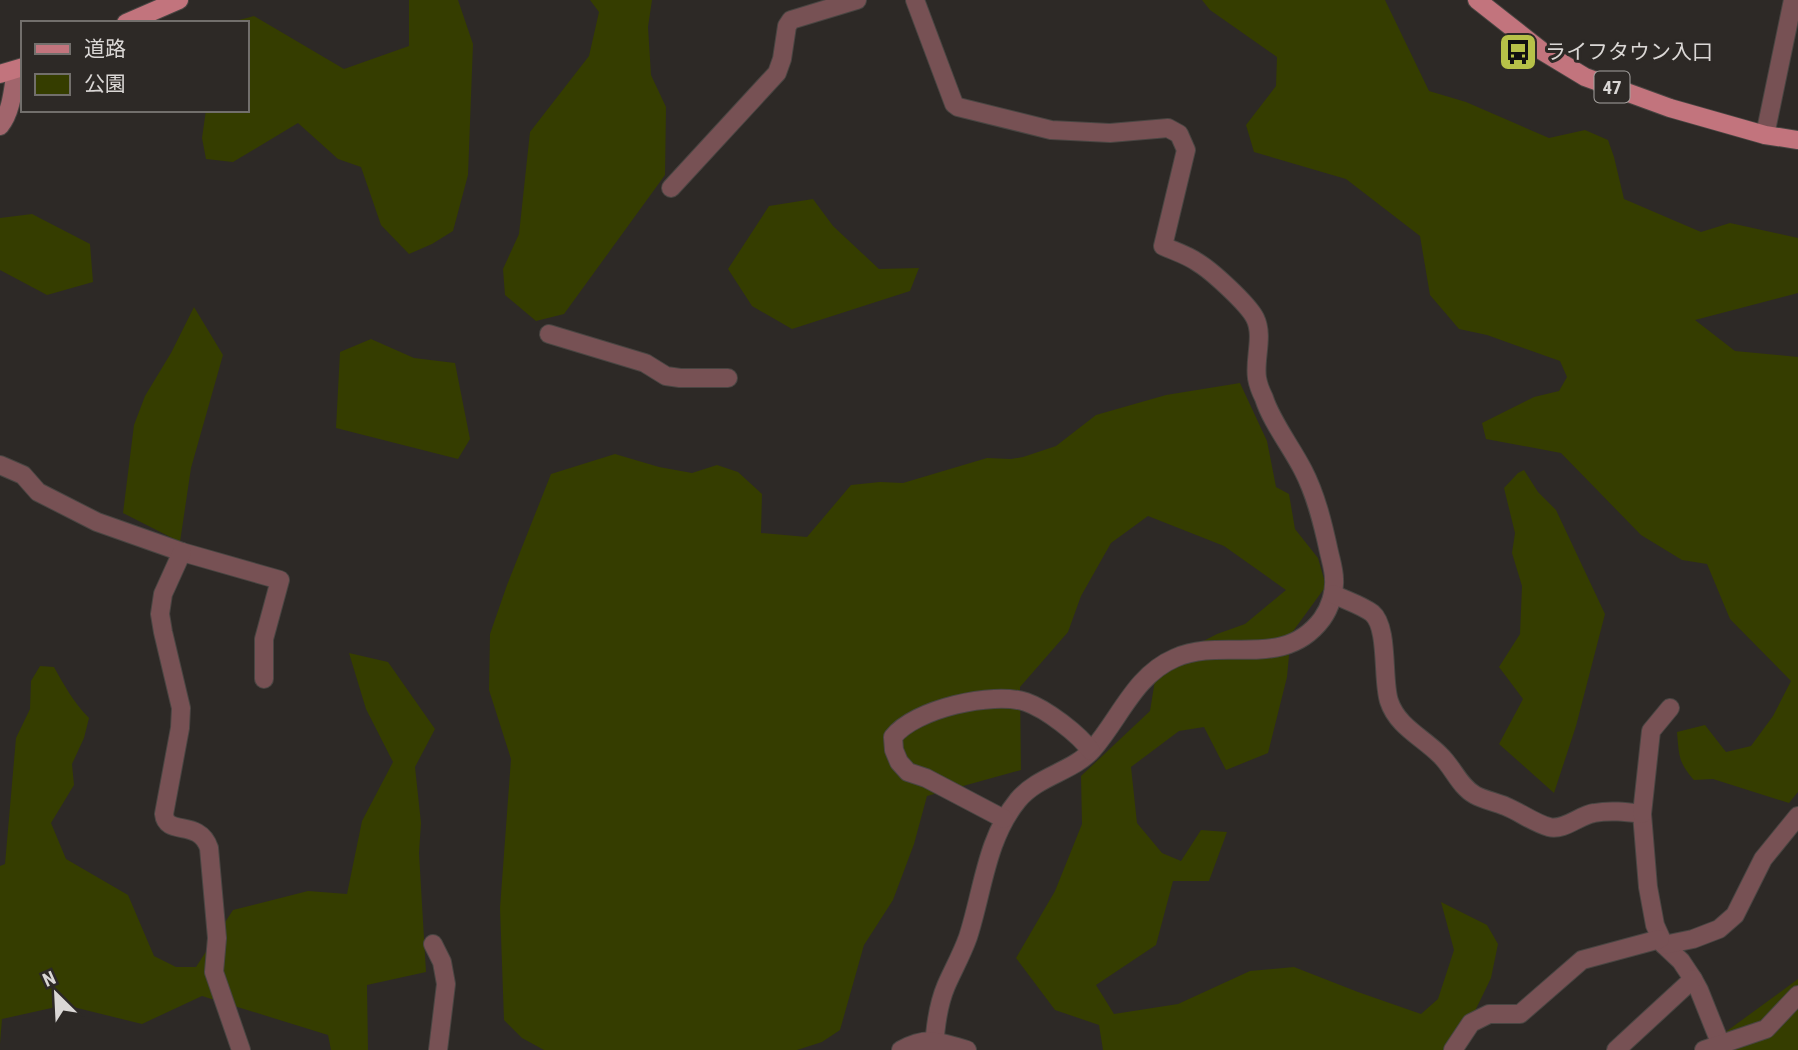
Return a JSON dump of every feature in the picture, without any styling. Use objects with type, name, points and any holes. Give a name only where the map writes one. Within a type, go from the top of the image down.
[{"type":"main road","points":[[131,21],[179,0]]},
{"type":"main road","name":"47","points":[[1477,0],[1542,51],[1585,76],[1670,108],[1765,135],[1798,140]]},
{"type":"main road","points":[[0,126],[10,105],[13,70]]},
{"type":"street","points":[[671,188],[777,73],[787,26],[791,20],[818,6],[857,0]]},
{"type":"street","points":[[915,0],[954,103],[958,107],[1051,130],[1110,133],[1168,128],[1179,134],[1186,150],[1163,246],[1197,262],[1224,284],[1255,319],[1258,331],[1257,377],[1265,402],[1304,472],[1314,496],[1335,577],[1333,594],[1324,616],[1302,639],[1268,649],[1196,652],[1177,657],[1155,669],[1140,683],[1091,751],[1034,785],[1019,799],[1004,818],[995,838],[968,937],[944,989],[934,1046]]},
{"type":"street","points":[[1765,135],[1793,0]]},
{"type":"street","points":[[549,334],[645,363],[666,376],[728,378]]},
{"type":"street","points":[[0,465],[23,475],[37,492],[97,522],[182,552],[280,580],[264,639],[264,679]]},
{"type":"street","points":[[182,552],[163,594],[160,614],[181,708],[164,820],[169,825],[198,832],[206,839],[217,938],[214,972],[241,1050]]},
{"type":"street","points":[[1333,594],[1371,612],[1377,619],[1382,637],[1389,702],[1395,715],[1405,727],[1442,757],[1459,781],[1474,795],[1549,827],[1558,828],[1590,814],[1612,811],[1642,814]]},
{"type":"street","points":[[1004,818],[926,778],[908,772],[899,762],[893,737],[900,729],[924,714],[993,699],[1023,701],[1040,709],[1083,740],[1091,751]]},
{"type":"street","points":[[1670,708],[1651,731],[1642,814],[1654,925],[1662,942],[1681,961],[1693,979],[1713,1047],[1766,1029],[1798,995]]},
{"type":"street","points":[[1453,1050],[1471,1023],[1489,1014],[1520,1014],[1582,960],[1662,942],[1693,939],[1719,929],[1735,915],[1763,859],[1798,816]]},
{"type":"street","points":[[433,944],[443,962],[446,984],[438,1050]]},
{"type":"street","points":[[1616,1050],[1693,979]]},
{"type":"street","points":[[901,1050],[915,1042],[967,1050]]},
{"type":"green space","points":[[409,0],[458,0],[473,44],[468,175],[453,231],[432,244],[409,254],[381,225],[361,167],[338,159],[298,123],[233,162],[206,159],[202,138],[206,112],[248,112],[248,21],[235,21],[254,16],[344,69],[409,46]]},
{"type":"green space","points":[[590,0],[652,0],[648,27],[651,75],[666,107],[665,175],[564,314],[536,321],[505,295],[503,269],[519,234],[530,132],[589,56],[599,12]]},
{"type":"green space","points":[[1202,0],[1385,0],[1429,91],[1466,102],[1549,138],[1585,130],[1608,140],[1624,199],[1701,232],[1730,223],[1798,238],[1798,293],[1695,320],[1735,351],[1798,357],[1798,792],[1789,803],[1713,779],[1694,780],[1680,758],[1677,732],[1705,725],[1726,752],[1751,746],[1773,716],[1791,681],[1730,619],[1707,564],[1682,560],[1641,535],[1561,453],[1486,439],[1482,423],[1534,397],[1559,391],[1567,377],[1560,361],[1487,335],[1459,329],[1430,295],[1420,236],[1346,179],[1254,152],[1246,125],[1276,86],[1277,57],[1210,10]]},
{"type":"green space","points":[[813,199],[833,226],[879,269],[919,268],[910,291],[792,329],[752,306],[728,269],[769,206]]},
{"type":"green space","points":[[32,214],[90,244],[93,282],[47,295],[0,270],[0,218]]},
{"type":"green space","points":[[194,307],[223,355],[191,468],[180,542],[123,513],[134,425],[145,396]]},
{"type":"green space","points":[[371,339],[414,358],[455,363],[470,439],[458,459],[336,428],[340,352]]},
{"type":"green space","points":[[1240,383],[1267,441],[1276,487],[1289,494],[1295,529],[1318,558],[1326,586],[1291,634],[1287,677],[1268,753],[1226,770],[1204,727],[1179,731],[1131,767],[1137,823],[1162,853],[1181,861],[1201,830],[1227,832],[1209,881],[1173,881],[1156,945],[1096,985],[1114,1014],[1178,1004],[1250,971],[1294,967],[1421,1014],[1438,999],[1454,950],[1441,902],[1487,925],[1498,944],[1491,978],[1451,1050],[1103,1050],[1099,1025],[1055,1010],[1016,958],[1055,891],[1082,824],[1081,776],[1150,711],[1155,680],[1184,651],[1217,634],[1245,624],[1286,590],[1224,546],[1148,516],[1111,543],[1081,596],[1068,632],[1020,687],[1021,770],[927,796],[914,844],[893,900],[864,945],[840,1030],[822,1042],[797,1050],[544,1050],[522,1038],[504,1020],[500,908],[511,759],[489,690],[490,634],[551,474],[615,454],[692,473],[717,465],[738,472],[762,494],[761,533],[807,537],[851,485],[903,483],[987,458],[1023,457],[1056,446],[1096,415],[1166,395]]},
{"type":"green space","points":[[1524,470],[1538,492],[1556,510],[1605,614],[1576,726],[1554,793],[1499,744],[1523,699],[1499,667],[1520,634],[1522,586],[1512,553],[1515,533],[1504,488]]},
{"type":"green space","points":[[349,653],[388,662],[435,729],[415,767],[421,823],[419,853],[426,972],[367,985],[368,1050],[331,1050],[328,1035],[202,996],[142,1024],[65,1005],[2,1019],[0,1044],[0,866],[5,864],[16,738],[30,709],[31,681],[40,666],[54,667],[74,700],[89,718],[84,738],[72,764],[74,785],[51,823],[66,859],[128,895],[154,956],[176,967],[196,967],[233,910],[308,891],[347,894],[362,821],[393,762],[366,709]]},
{"type":"green space","points":[[1798,979],[1798,1050],[1701,1050]]},
{"type":"place","name":"ライフタウン入口","points":[[1518,52]]}]
